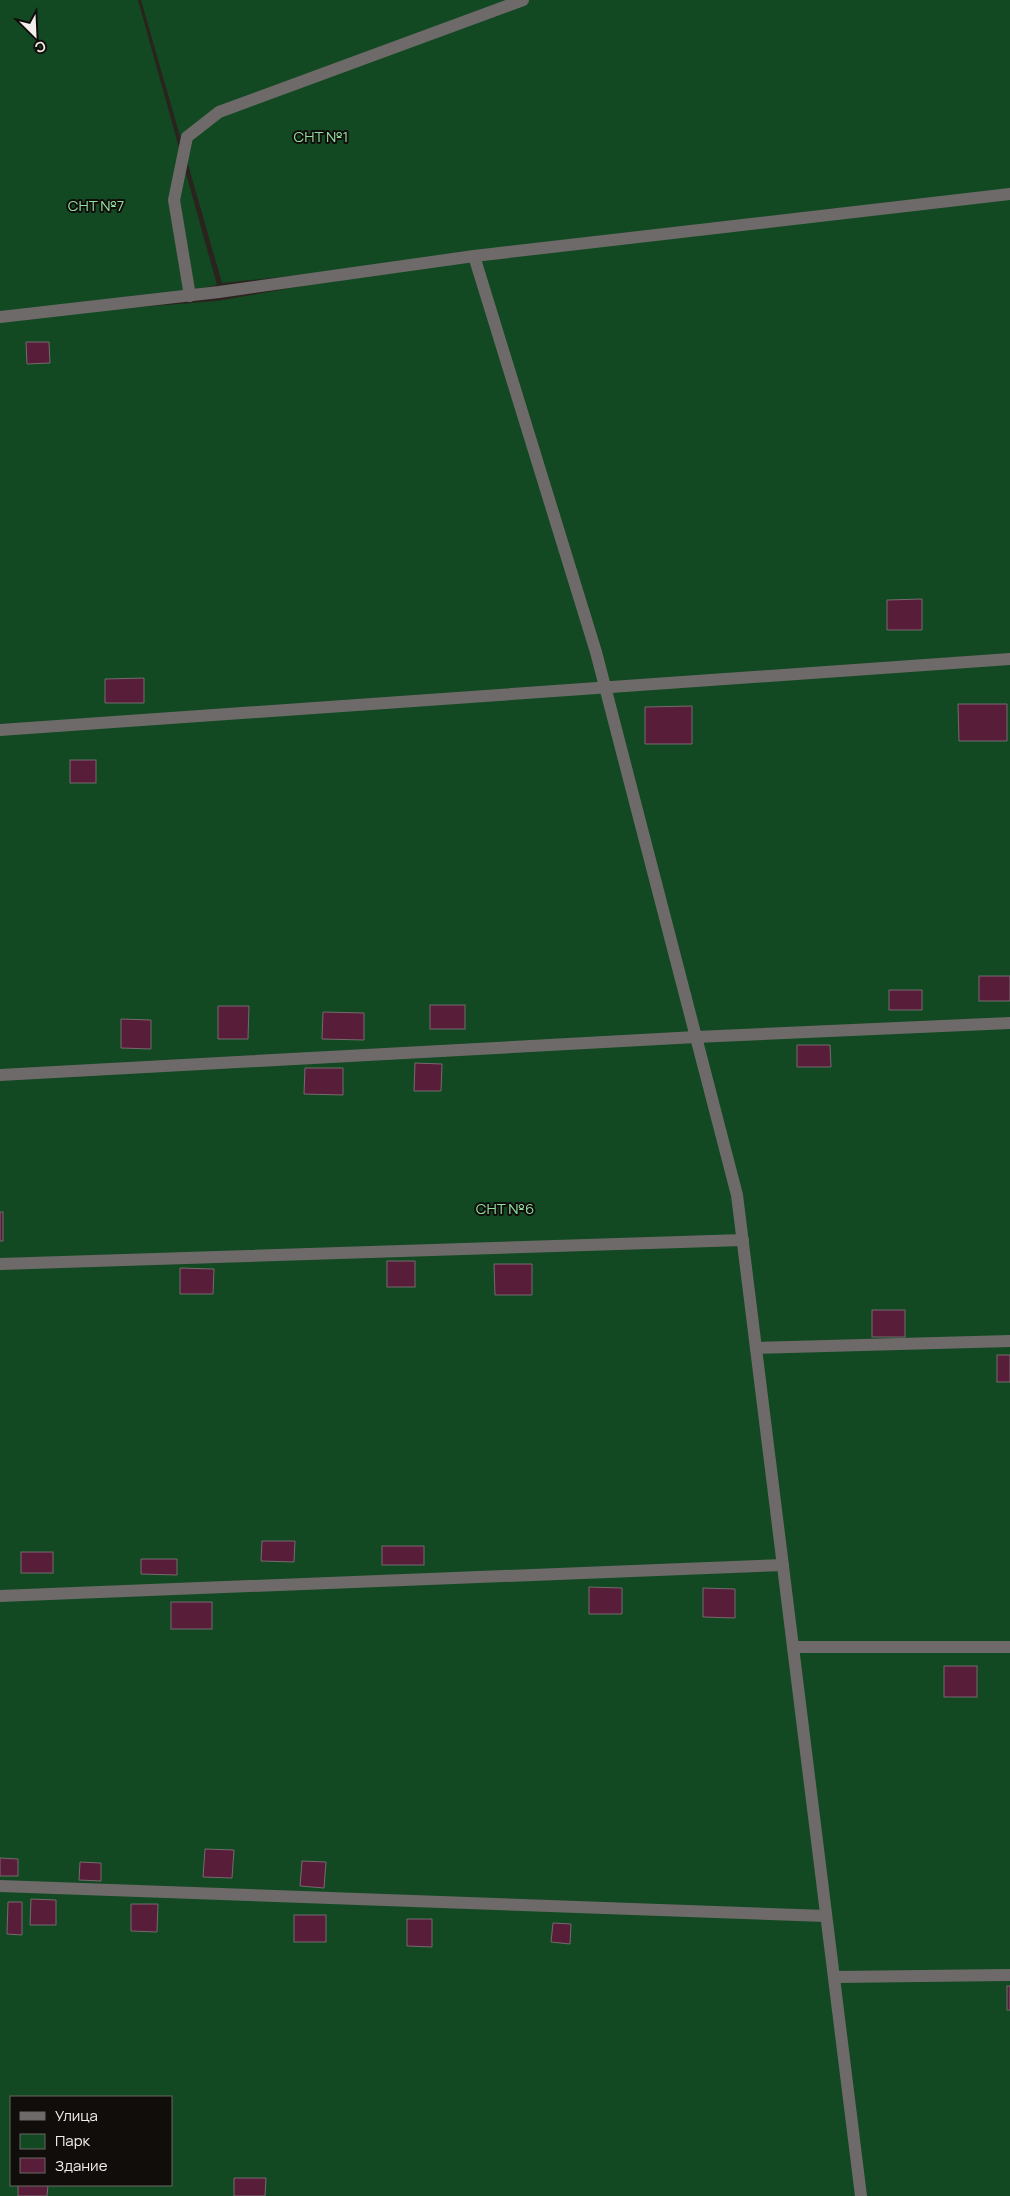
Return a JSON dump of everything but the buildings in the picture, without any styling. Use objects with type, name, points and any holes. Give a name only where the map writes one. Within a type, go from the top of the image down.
[{"type":"street","points":[[190,296],[174,200],[187,136],[219,112],[523,0]]},
{"type":"street","points":[[0,317],[190,296],[474,256],[1010,194]]},
{"type":"street","points":[[474,256],[606,688],[737,1195],[861,2196]]},
{"type":"street","points":[[0,730],[1010,659]]},
{"type":"street","points":[[0,1076],[696,1037],[1010,1023]]},
{"type":"street","points":[[0,1264],[743,1240]]},
{"type":"street","points":[[756,1348],[1010,1341]]},
{"type":"street","points":[[0,1596],[783,1564]]},
{"type":"street","points":[[793,1647],[1010,1647]]},
{"type":"street","points":[[0,1886],[826,1916]]},
{"type":"street","points":[[834,1977],[1010,1975]]},
{"type":"green space","name":"СНТ №7","points":[[0,0],[138,0],[217,285],[0,316]]},
{"type":"green space","name":"СНТ №6","points":[[141,0],[1010,0],[1010,2196],[0,2196],[0,318],[217,301],[463,258],[222,283]]},
{"type":"park label","name":"СНТ №1","points":[[321,136]]}]
